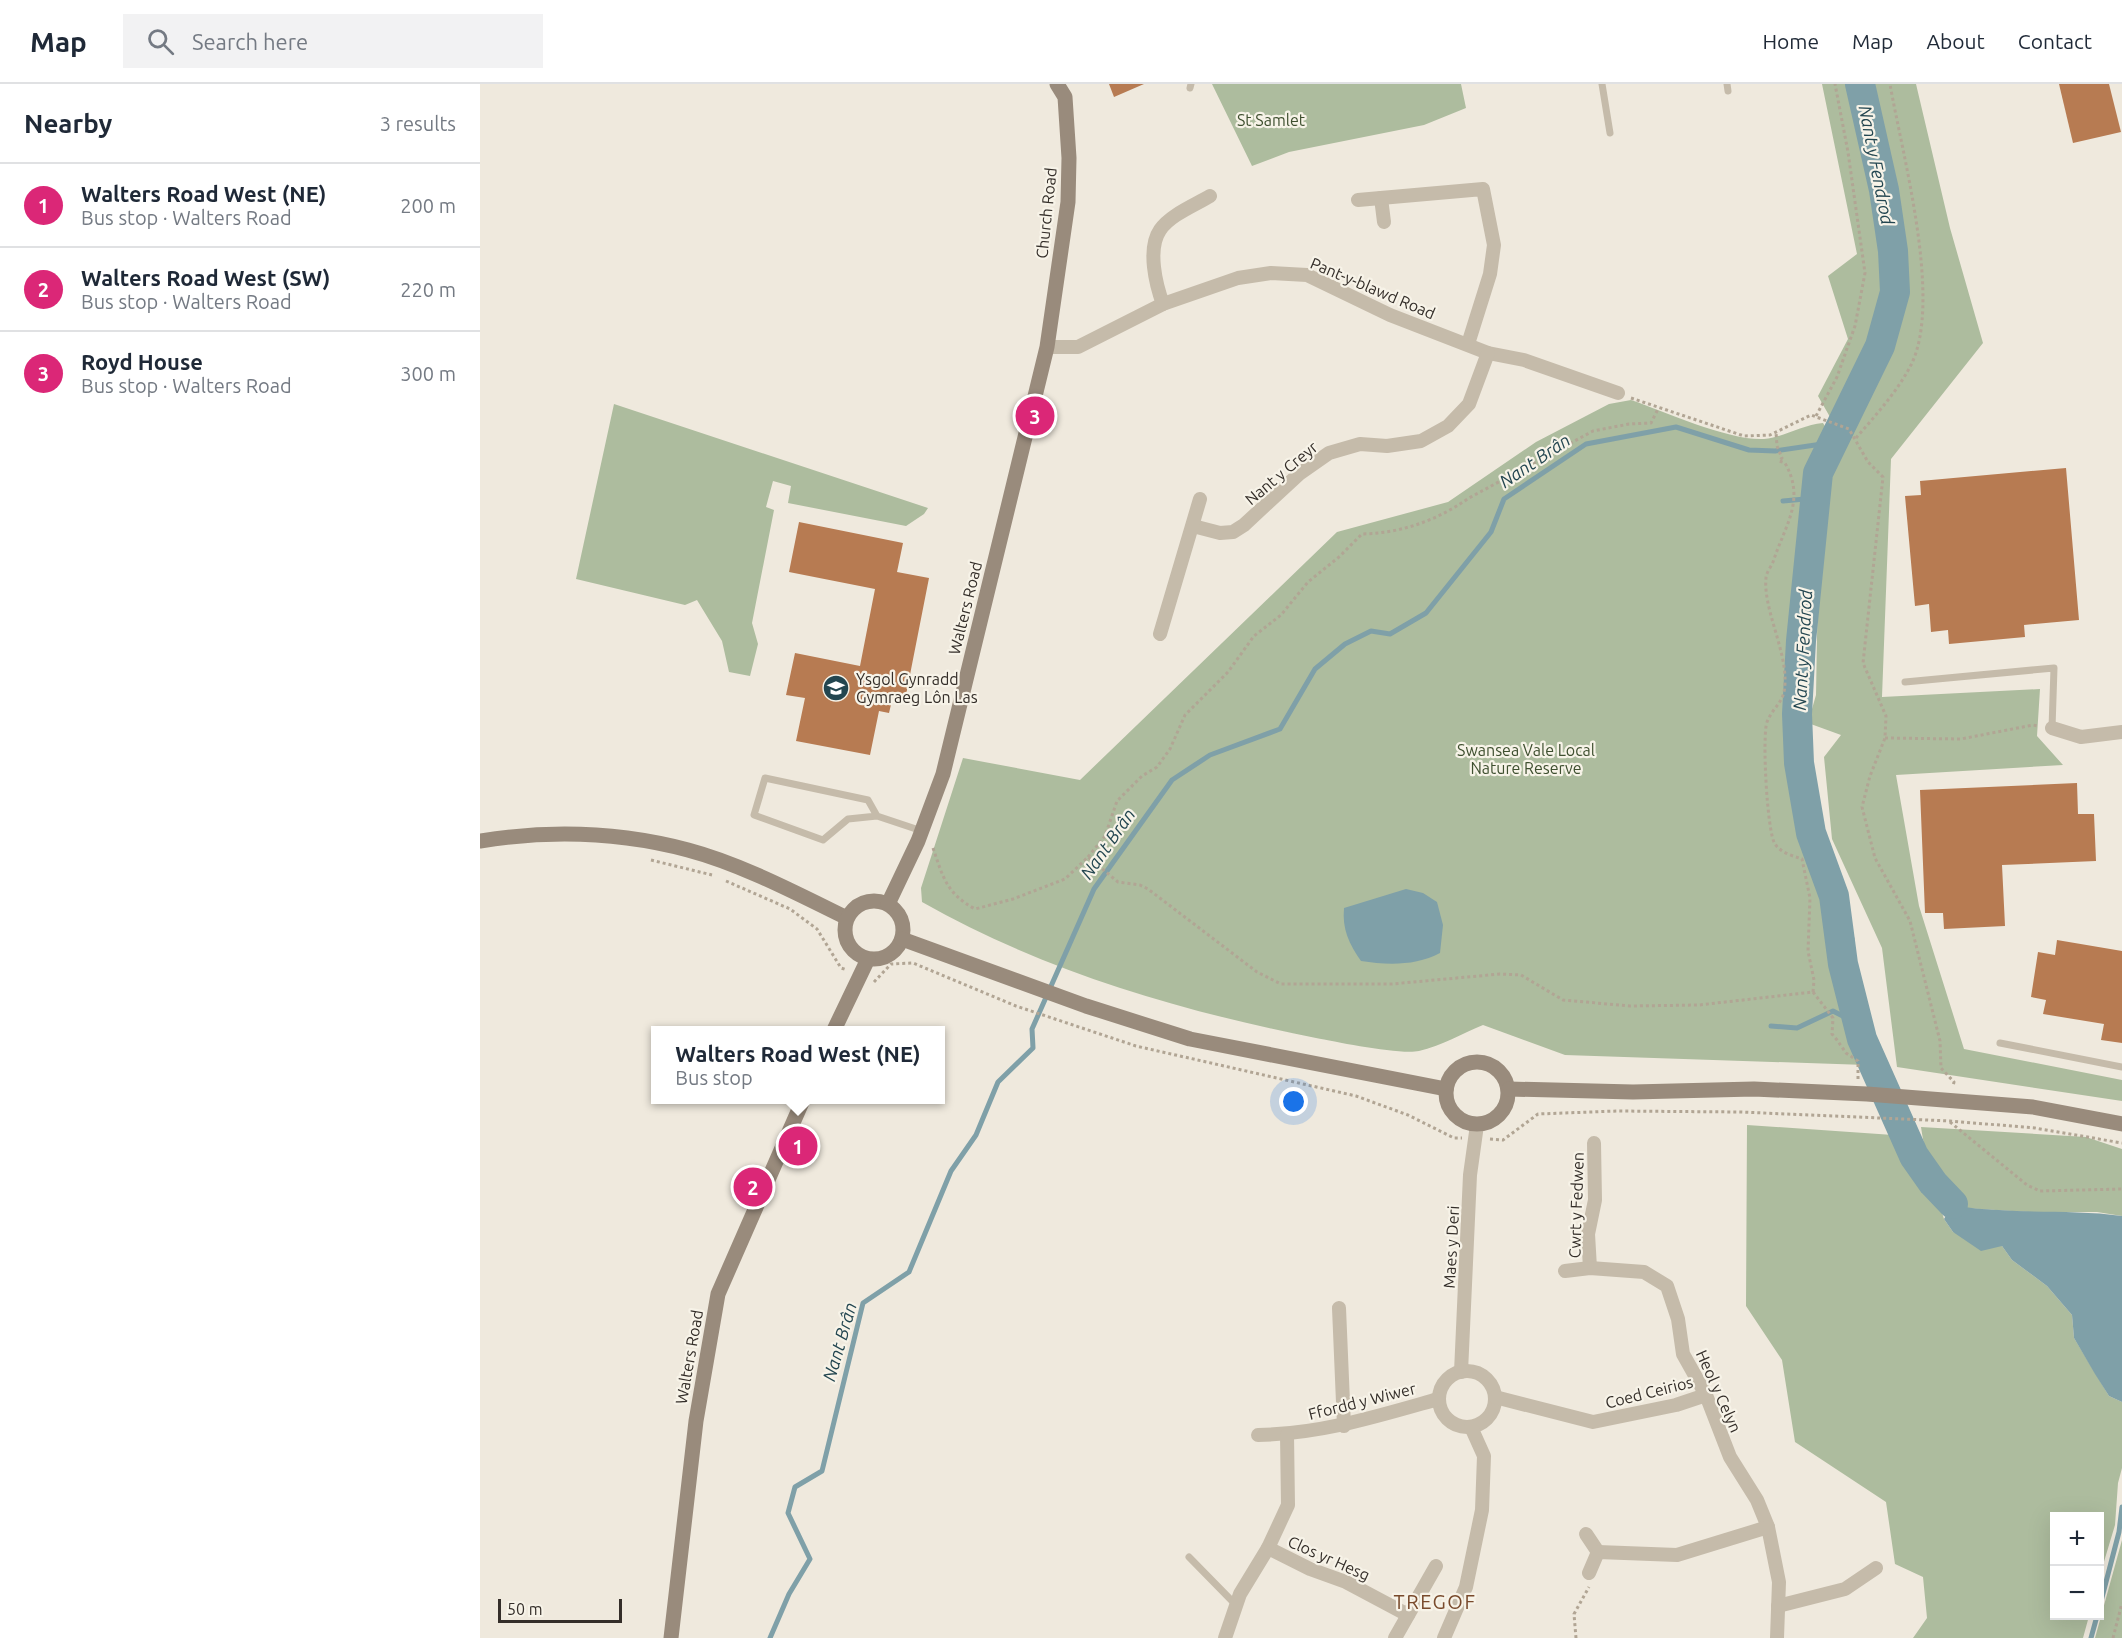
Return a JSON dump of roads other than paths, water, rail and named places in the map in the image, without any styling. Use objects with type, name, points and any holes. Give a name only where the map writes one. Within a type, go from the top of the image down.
[{"type":"main road","name":"Church Road","points":[[1047,347],[1068,202],[1069,158],[1065,97],[1057,84]]},
{"type":"main road","name":"Walters Road","points":[[888,904],[920,836],[943,774],[1047,347]]},
{"type":"main road","points":[[480,841],[524,834],[618,837],[689,850],[784,887],[847,918]]},
{"type":"main road","points":[[877,901],[888,904],[902,919],[902,939],[889,956],[879,960],[868,959],[850,948],[844,928],[847,918],[864,902],[877,901]]},
{"type":"main road","points":[[902,939],[1086,1006],[1190,1039],[1446,1089]]},
{"type":"main road","points":[[836,1026],[868,959]]},
{"type":"main road","points":[[1477,1061],[1488,1063],[1498,1069],[1509,1089],[1506,1107],[1501,1114],[1494,1120],[1477,1125],[1468,1123],[1453,1114],[1449,1107],[1446,1089],[1449,1078],[1456,1070],[1477,1061]]},
{"type":"main road","points":[[1509,1089],[1633,1092],[1754,1089],[1862,1093],[2032,1107],[2122,1124]]},
{"type":"main road","name":"Walters Road","points":[[671,1638],[696,1421],[718,1294],[801,1104]]},
{"type":"street","points":[[1358,200],[1484,189],[1494,245],[1490,274],[1468,344]]},
{"type":"street","points":[[1163,304],[1157,288],[1154,263],[1155,243],[1160,230],[1184,211],[1210,196]]},
{"type":"street","points":[[1381,198],[1384,222]]},
{"type":"street","name":"Pant-y-blawd Road","points":[[1047,347],[1078,347],[1163,304],[1238,278],[1271,273],[1307,275],[1390,315],[1488,353],[1524,360],[1618,393]]},
{"type":"street","name":"Nant y Creyr","points":[[1193,526],[1221,533],[1233,532],[1244,525],[1299,474],[1329,453],[1360,444],[1388,446],[1421,441],[1448,426],[1469,404],[1488,353]]},
{"type":"street","points":[[1160,634],[1200,499]]},
{"type":"street","points":[[2052,728],[2081,737],[2122,732]]},
{"type":"street","name":"Maes y Deri","points":[[1461,1372],[1470,1175],[1477,1125]]},
{"type":"street","name":"Cwrt y Fedwen","points":[[1590,1268],[1588,1234],[1595,1200],[1594,1143]]},
{"type":"street","name":"Heol y Celyn","points":[[1565,1272],[1590,1268],[1644,1272],[1666,1286],[1678,1319],[1683,1354],[1706,1395],[1730,1457],[1757,1500],[1768,1527],[1779,1582],[1777,1638]]},
{"type":"street","points":[[1339,1308],[1344,1426]]},
{"type":"street","points":[[1470,1371],[1482,1375],[1492,1385],[1495,1397],[1493,1410],[1485,1420],[1471,1427],[1459,1426],[1449,1421],[1442,1412],[1438,1399],[1444,1383],[1461,1372],[1470,1371]]},
{"type":"street","name":"Coed Ceirios","points":[[1495,1397],[1593,1422],[1676,1405],[1706,1395]]},
{"type":"street","name":"Ffordd y Wiwer","points":[[1258,1435],[1287,1435],[1344,1426],[1438,1399]]},
{"type":"street","points":[[1444,1638],[1453,1622],[1466,1587],[1482,1510],[1484,1456],[1471,1427]]},
{"type":"street","name":"Clos yr Hesg","points":[[1225,1638],[1236,1605],[1268,1548],[1287,1505],[1287,1435]]},
{"type":"street","points":[[1598,1552],[1677,1555],[1768,1527]]},
{"type":"street","points":[[1586,1534],[1598,1552]]},
{"type":"street","name":"Clos yr Hesg","points":[[1268,1548],[1310,1569],[1346,1582],[1408,1615]]},
{"type":"street","points":[[1588,1573],[1598,1552]]},
{"type":"street","points":[[1395,1638],[1436,1566]]},
{"type":"street","points":[[1778,1606],[1845,1589],[1876,1568]]},
{"type":"lane","points":[[1602,84],[1610,133]]},
{"type":"lane","points":[[1905,682],[2054,668],[2052,728]]},
{"type":"lane","points":[[877,816],[868,800],[765,778],[754,815],[823,840],[848,819],[877,816],[920,836]]},
{"type":"lane","points":[[2000,1043],[2122,1067]]},
{"type":"lane","points":[[1188,1557],[1236,1605]]},
{"type":"water","points":[[1406,889],[1423,893],[1437,902],[1443,925],[1440,953],[1411,962],[1361,961],[1347,936],[1344,908]]},
{"type":"water","points":[[1953,1204],[1982,1209],[2122,1216],[2122,1402],[2109,1396],[2074,1338],[2072,1315],[2047,1286],[2012,1260],[2002,1246],[1981,1251],[1953,1232],[1944,1219]]},
{"type":"waterway","name":"Nant y Fendrod","points":[[1860,84],[1884,190],[1893,251],[1895,292],[1880,346],[1818,473],[1801,641],[1797,714],[1799,763],[1811,833],[1834,896],[1843,964],[1862,1039],[1914,1156],[1933,1183],[1953,1204]]},
{"type":"waterway","name":"Nant Brân","points":[[770,1638],[789,1594],[810,1559],[788,1513],[795,1487],[822,1471],[863,1303],[909,1272],[951,1171],[976,1135],[998,1082],[1033,1048],[1032,1029],[1094,889],[1172,780],[1210,755],[1280,729],[1315,669],[1345,644],[1371,631],[1390,634],[1426,613],[1491,532],[1504,499],[1586,444],[1676,427],[1749,450],[1775,451],[1822,444],[1836,437]]},
{"type":"waterway","points":[[1783,501],[1816,498]]},
{"type":"waterway","points":[[1841,938],[1852,939]]},
{"type":"waterway","points":[[1771,1026],[1797,1028],[1833,1011],[1858,1024]]},
{"type":"waterway","name":"Nant y Fendrod","points":[[2104,1590],[2119,1532],[2122,1507]]},
{"type":"waterway","name":"Nant y Fendrod","points":[[2091,1638],[2096,1620]]},
{"type":"place","name":"Royd House","points":[[1035,416]]},
{"type":"place","name":"Ysgol Gynradd Gymraeg Lôn Las","points":[[836,688]]},
{"type":"place","name":"Walters Road West (NE)","points":[[798,1146]]},
{"type":"place","name":"Walters Road West (SW)","points":[[753,1187]]},
{"type":"district","name":"TREGOF","points":[[1435,1602]]},
{"type":"park label","name":"St Samlet","points":[[1271,120]]},
{"type":"park label","name":"Swansea Vale Local Nature Reserve","points":[[1526,759]]}]
